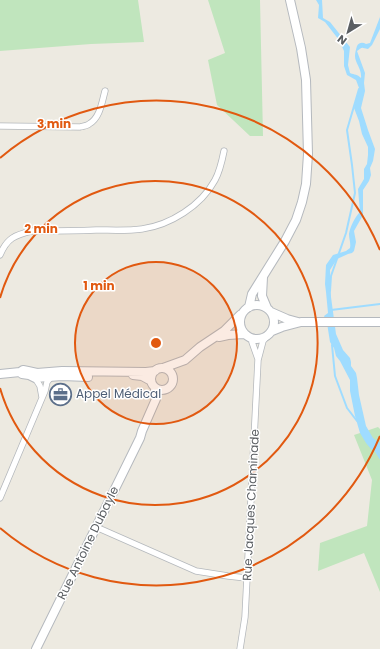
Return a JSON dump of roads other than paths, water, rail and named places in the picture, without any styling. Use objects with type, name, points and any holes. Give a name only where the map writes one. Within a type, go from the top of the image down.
[{"type":"main road","points":[[249,307],[252,294],[285,241],[296,220],[306,184],[308,154],[306,80],[302,48],[290,0]]},
{"type":"main road","points":[[263,276],[262,296],[274,321],[271,332]]},
{"type":"main road","points":[[110,374],[146,372],[185,360],[200,347],[224,332],[244,310],[253,305],[258,305],[287,319],[301,322],[380,322]]},
{"type":"main road","points":[[241,315],[241,330],[252,339],[261,339],[282,327],[301,322]]},
{"type":"main road","points":[[214,338],[244,334]]},
{"type":"main road","name":"Rue Antoine Dubayle","points":[[140,438],[146,432],[164,394],[185,360]]},
{"type":"main road","points":[[20,372],[35,378],[79,374],[135,375],[142,376],[162,390],[171,384],[173,377],[169,371],[159,369]]},
{"type":"main road","name":"Rue Antoine Dubayle","points":[[36,649],[140,438],[156,399],[151,377],[159,369]]},
{"type":"main road","points":[[0,374],[28,370],[38,373],[55,371],[79,374]]},
{"type":"street","points":[[0,126],[80,128],[90,124],[95,118],[105,91]]},
{"type":"street","points":[[0,255],[2,249],[10,239],[18,234],[32,231],[142,229],[170,221],[196,204],[215,181],[221,166],[224,151]]},
{"type":"street","name":"Rue Jacques Chaminade","points":[[240,649],[245,617],[258,360],[263,341],[271,332]]},
{"type":"street","name":"Rue Jacques Chaminade","points":[[252,339],[258,360]]},
{"type":"street","points":[[0,498],[45,391],[47,382],[51,377]]},
{"type":"street","points":[[35,378],[40,386],[42,397]]},
{"type":"street","points":[[96,527],[196,571],[246,578]]},
{"type":"water","points":[[316,0],[322,0],[323,18],[330,22],[350,47],[348,65],[350,73],[361,78],[355,59],[357,47],[360,43],[370,43],[380,17],[380,29],[372,45],[368,49],[361,48],[357,51],[365,73],[365,91],[361,108],[375,149],[370,168],[371,175],[363,190],[363,215],[354,231],[356,242],[354,251],[337,259],[330,270],[331,297],[336,334],[343,350],[350,358],[351,366],[356,373],[366,426],[373,438],[380,443],[380,457],[376,451],[371,449],[366,443],[360,433],[350,391],[350,380],[336,356],[334,348],[330,342],[327,323],[324,316],[328,313],[325,284],[326,265],[333,255],[346,251],[350,248],[349,234],[355,219],[360,212],[358,189],[364,179],[364,169],[367,164],[368,147],[362,134],[354,108],[359,88],[356,80],[347,75],[344,66],[344,51],[339,40],[325,22],[318,18],[319,5]]},
{"type":"waterway","points":[[330,291],[331,276],[346,233],[355,193],[347,130],[359,89]]},
{"type":"waterway","points":[[331,310],[380,304]]},
{"type":"waterway","points":[[332,345],[335,376],[347,408],[357,421]]},
{"type":"waterway","points":[[374,448],[380,458]]},
{"type":"place","name":"Appel Médical","points":[[60,394]]}]
